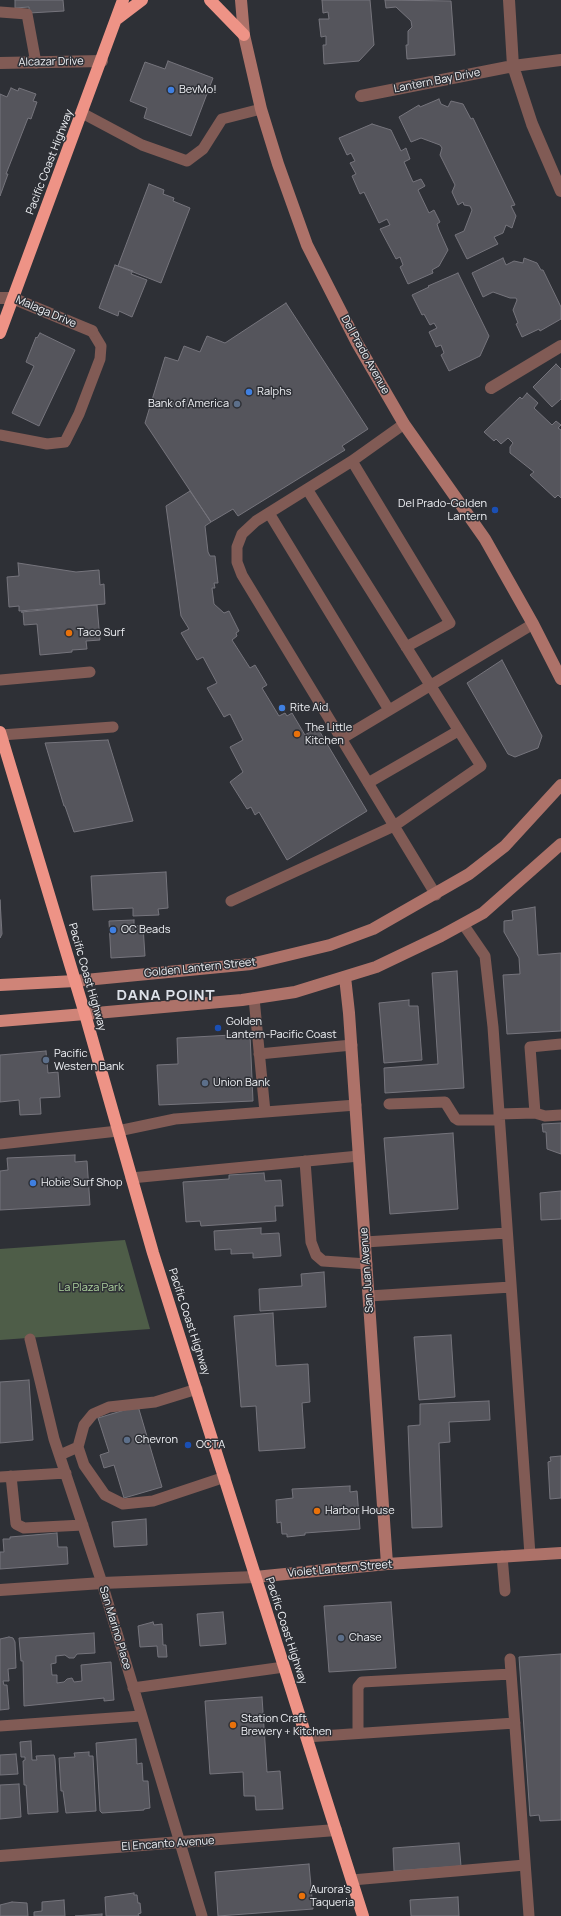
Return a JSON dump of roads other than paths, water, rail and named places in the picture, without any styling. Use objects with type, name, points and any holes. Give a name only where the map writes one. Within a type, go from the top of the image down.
[{"type":"highway","name":"Pacific Coast Highway","points":[[0,333],[6,298],[82,113],[102,62],[123,0]]},
{"type":"highway","points":[[117,19],[142,0]]},
{"type":"highway","points":[[210,0],[244,35]]},
{"type":"highway","name":"Pacific Coast Highway","points":[[0,733],[4,760],[75,981],[132,1178],[255,1577],[363,1916]]},
{"type":"main road","name":"Del Prado Avenue","points":[[241,0],[244,35],[261,109],[278,164],[307,246],[357,343],[404,424],[485,539],[533,624],[561,679]]},
{"type":"main road","name":"Golden Lantern Street","points":[[0,985],[75,981],[251,964],[330,945],[366,931],[436,895],[470,874],[506,846],[561,785]]},
{"type":"main road","points":[[0,1021],[254,998],[295,992],[345,977],[376,967],[483,913],[561,844]]},
{"type":"main road","name":"San Juan Avenue","points":[[345,977],[352,1044],[387,1564]]},
{"type":"main road","name":"Violet Lantern Street","points":[[255,1577],[387,1564],[561,1553]]},
{"type":"street","points":[[509,0],[514,66],[532,124],[561,190]]},
{"type":"street","name":"Lantern Bay Drive","points":[[361,96],[514,66],[561,60]]},
{"type":"street","name":"Alcazar Drive","points":[[0,63],[102,62]]},
{"type":"street","name":"Malaga Drive","points":[[6,298],[92,331]]},
{"type":"street","points":[[492,388],[561,346]]},
{"type":"street","name":"Violet Lantern Street","points":[[0,1590],[102,1583],[255,1577]]},
{"type":"street","name":"El Encanto Avenue","points":[[0,1856],[336,1830]]},
{"type":"lane","points":[[0,12],[28,14],[36,62]]},
{"type":"lane","points":[[82,113],[142,145],[187,161],[203,148],[222,119],[261,109]]},
{"type":"lane","points":[[0,435],[47,444],[65,442],[79,414],[100,359],[101,346],[92,331]]},
{"type":"lane","points":[[404,424],[352,461],[268,513],[242,534],[237,547],[237,562],[242,575],[436,895]]},
{"type":"lane","points":[[352,461],[450,623],[406,647]]},
{"type":"lane","points":[[231,901],[394,826],[481,766],[307,489]]},
{"type":"lane","points":[[268,513],[389,710]]},
{"type":"lane","points":[[341,739],[533,624]]},
{"type":"lane","points":[[0,680],[90,672]]},
{"type":"lane","points":[[0,733],[113,727]]},
{"type":"lane","points":[[368,783],[458,731]]},
{"type":"lane","points":[[463,924],[485,956],[493,1027],[530,1555]]},
{"type":"lane","points":[[254,998],[265,1112]]},
{"type":"lane","points":[[259,1054],[352,1044]]},
{"type":"lane","points":[[535,1113],[530,1047],[561,1044]]},
{"type":"lane","points":[[389,1104],[443,1102],[447,1104],[454,1118],[458,1120],[535,1113],[545,1116],[561,1115]]},
{"type":"lane","points":[[0,1144],[118,1131],[175,1119],[356,1105]]},
{"type":"lane","points":[[132,1178],[359,1156]]},
{"type":"lane","points":[[305,1161],[311,1242],[316,1256],[323,1261],[367,1264]]},
{"type":"lane","points":[[365,1242],[507,1233]]},
{"type":"lane","points":[[369,1296],[511,1287]]},
{"type":"lane","name":"San Marino Place","points":[[30,1339],[60,1455],[102,1583],[202,1916]]},
{"type":"lane","points":[[197,1389],[155,1402],[109,1407],[93,1414],[84,1425],[78,1447],[84,1465],[93,1480],[105,1495],[123,1504],[153,1501],[225,1477]]},
{"type":"lane","points":[[60,1455],[78,1447]]},
{"type":"lane","points":[[66,1473],[6,1477],[16,1524],[24,1528],[83,1525]]},
{"type":"lane","points":[[502,1556],[505,1591]]},
{"type":"lane","points":[[510,1659],[529,1916]]},
{"type":"lane","points":[[133,1688],[284,1668]]},
{"type":"lane","points":[[358,1733],[358,1687],[362,1682],[511,1674]]},
{"type":"lane","points":[[0,1726],[141,1716]]},
{"type":"lane","points":[[306,1737],[515,1723]]},
{"type":"lane","points":[[352,1880],[525,1865]]},
{"type":"place","name":"BevMo!","points":[[171,90]]},
{"type":"place","name":"Ralphs","points":[[249,392]]},
{"type":"place","name":"Bank of America","points":[[237,404]]},
{"type":"place","name":"Del Prado-Golden Lantern","points":[[495,510]]},
{"type":"place","name":"Taco Surf","points":[[69,633]]},
{"type":"place","name":"Rite Aid","points":[[282,708]]},
{"type":"place","name":"The Little Kitchen","points":[[297,734]]},
{"type":"place","name":"OC Beads","points":[[113,930]]},
{"type":"place","name":"Golden Lantern-Pacific Coast","points":[[218,1028]]},
{"type":"place","name":"Pacific Western Bank","points":[[46,1060]]},
{"type":"place","name":"Union Bank","points":[[205,1083]]},
{"type":"place","name":"Hobie Surf Shop","points":[[33,1183]]},
{"type":"place","name":"Chevron","points":[[127,1440]]},
{"type":"place","name":"OCTA","points":[[188,1445]]},
{"type":"place","name":"Harbor House","points":[[317,1511]]},
{"type":"place","name":"Chase","points":[[341,1638]]},
{"type":"place","name":"Station Craft Brewery + Kitchen","points":[[233,1725]]},
{"type":"place","name":"Aurora's Taqueria","points":[[302,1896]]},
{"type":"district","name":"DANA POINT","points":[[166,996]]},
{"type":"park label","name":"La Plaza Park","points":[[91,1288]]}]
